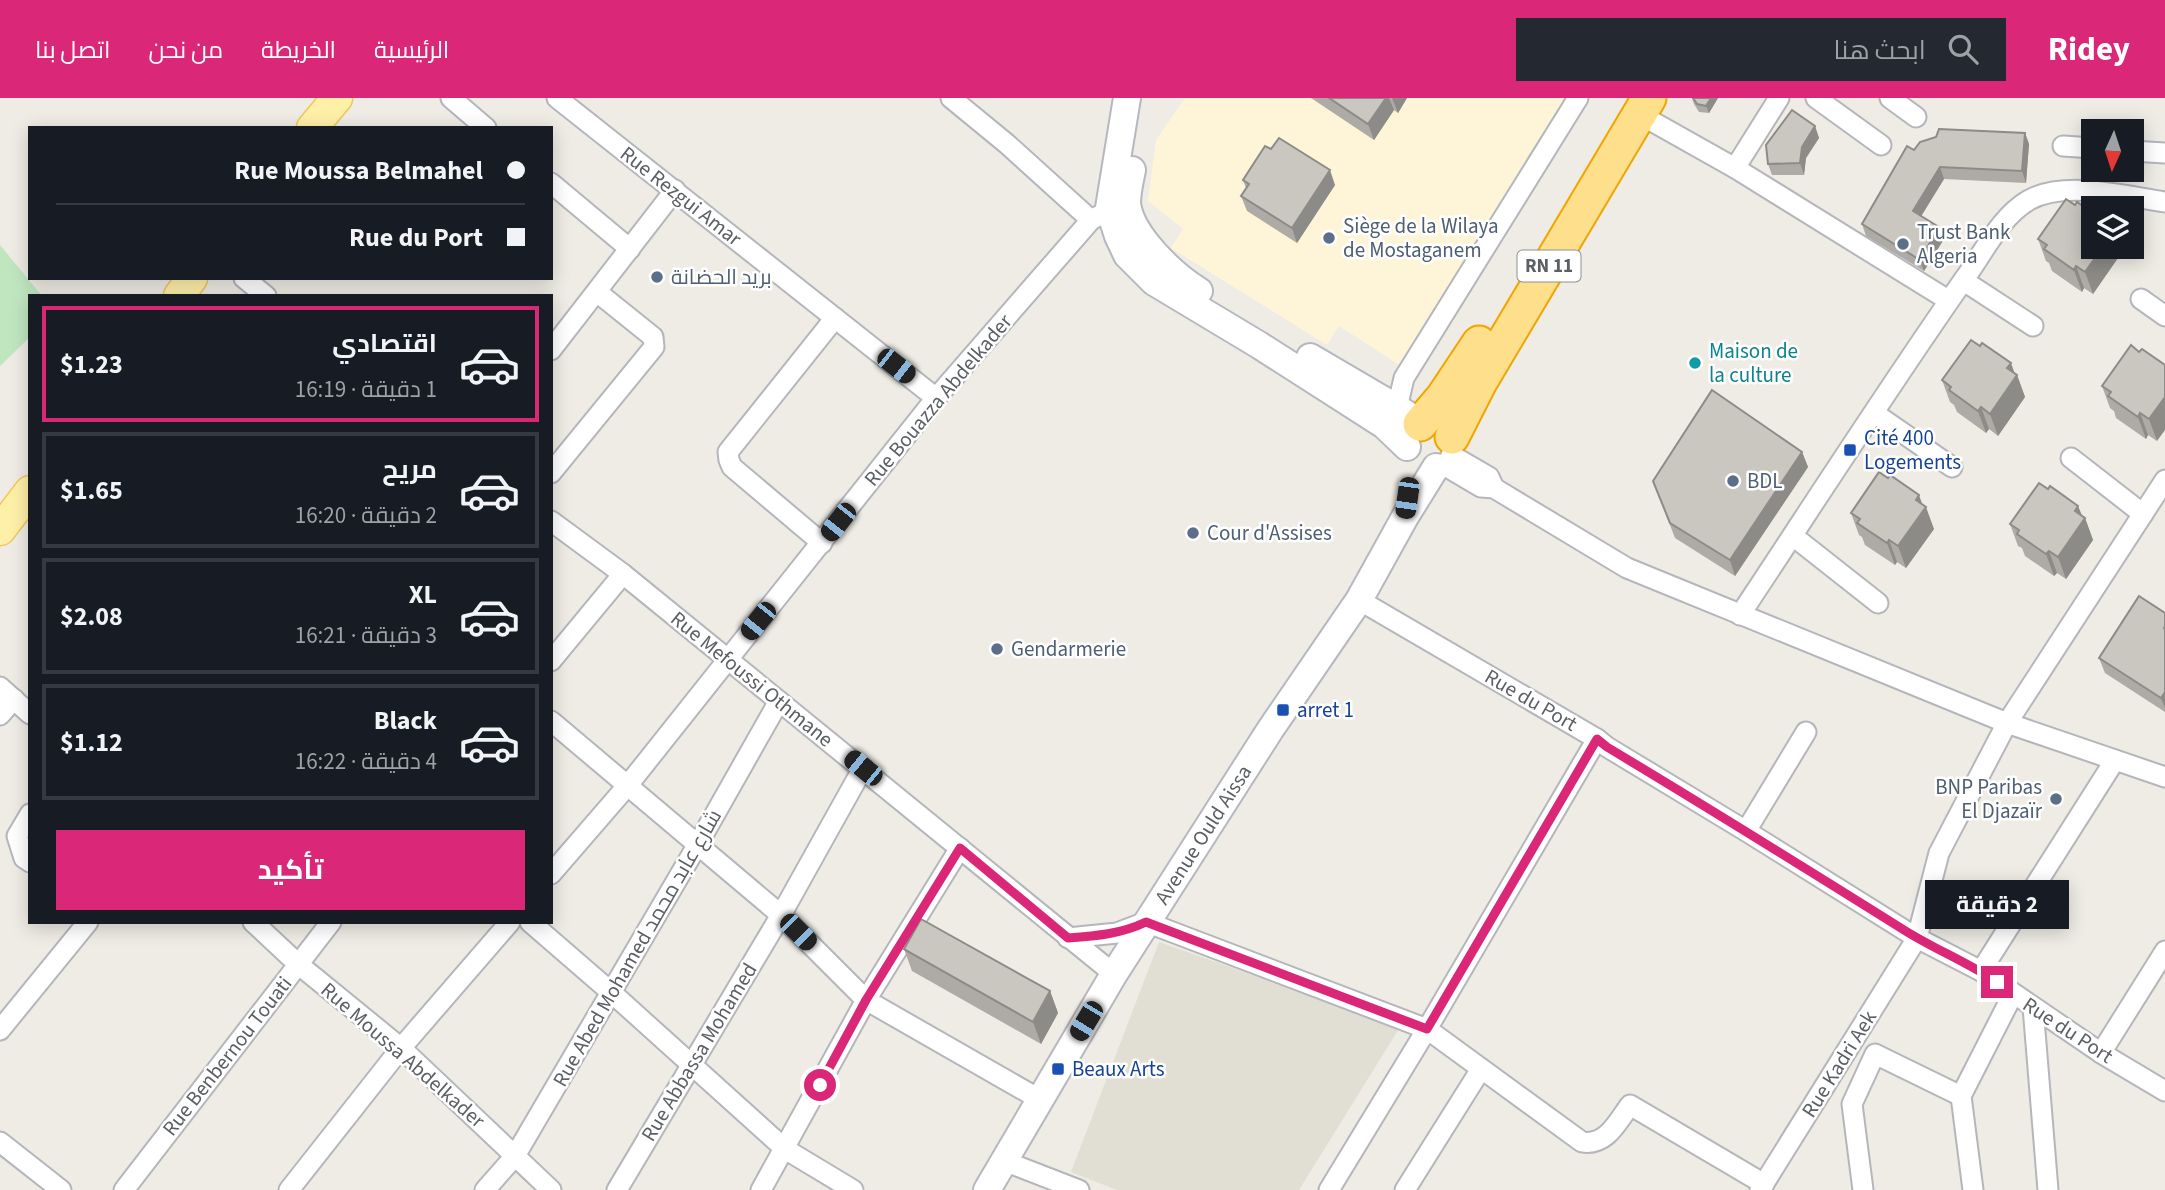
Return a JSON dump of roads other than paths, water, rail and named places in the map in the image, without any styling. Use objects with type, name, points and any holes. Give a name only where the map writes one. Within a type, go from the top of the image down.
[{"type":"highway","name":"RN 11","points":[[1426,443],[1480,382],[1638,103]]},
{"type":"main road","points":[[314,126],[337,98]]},
{"type":"main road","points":[[1127,98],[1109,210],[1127,255],[1154,282],[1384,425],[1426,443]]},
{"type":"main road","points":[[1109,210],[1144,98]]},
{"type":"main road","points":[[1109,210],[1130,218],[1158,257],[1181,279],[1426,443]]},
{"type":"main road","name":"Avenue Ould Aissa","points":[[986,1190],[1146,922],[1269,730],[1359,600],[1405,517],[1426,443]]},
{"type":"main road","points":[[0,530],[28,494]]},
{"type":"street","points":[[451,98],[484,126]]},
{"type":"street","name":"Rue Rezgui Amar","points":[[557,98],[936,398]]},
{"type":"street","points":[[951,98],[1007,144],[1109,210]]},
{"type":"street","points":[[1578,98],[1404,378],[1426,443],[1481,487],[1494,488],[1627,568],[2007,723],[2165,777]]},
{"type":"street","points":[[1735,168],[1779,98]]},
{"type":"street","points":[[1816,98],[1881,145]]},
{"type":"street","points":[[1890,98],[1916,117]]},
{"type":"street","points":[[1638,103],[1735,168],[1948,300]]},
{"type":"street","points":[[2063,146],[2081,147]]},
{"type":"street","points":[[2144,152],[2165,153]]},
{"type":"street","points":[[553,185],[629,249]]},
{"type":"street","points":[[553,347],[675,190]]},
{"type":"street","points":[[1740,615],[1948,300],[2006,219],[2029,201],[2053,191],[2082,191],[2165,202]]},
{"type":"street","name":"Rue Bouazza Abdelkader","points":[[553,872],[628,785],[936,398],[1109,210]]},
{"type":"street","points":[[247,280],[264,294]]},
{"type":"street","points":[[1964,281],[2033,326]]},
{"type":"street","points":[[553,471],[654,347],[653,337],[597,292]]},
{"type":"street","points":[[2141,299],[2165,316]]},
{"type":"street","points":[[822,543],[732,467],[728,452],[835,318]]},
{"type":"street","points":[[1874,413],[1952,467]]},
{"type":"street","points":[[2071,458],[2143,514]]},
{"type":"street","name":"Rue Kadri Aek","points":[[1762,1187],[1917,938],[1939,853],[2007,723],[2165,480]]},
{"type":"street","name":"Rue Mefoussi Othmane","points":[[553,522],[623,574],[1114,974]]},
{"type":"street","points":[[1793,536],[1878,603]]},
{"type":"street","points":[[553,659],[623,574]]},
{"type":"street","name":"Rue du Port","points":[[1359,600],[1597,739],[1917,938],[1981,971],[2101,1053],[2165,1091]]},
{"type":"street","points":[[0,715],[7,693],[28,712]]},
{"type":"street","name":"Rue Abed Mohamed شارع عابد محمد","points":[[485,1190],[515,1156],[779,701]]},
{"type":"street","points":[[553,722],[781,915],[866,1000],[1039,1100]]},
{"type":"street","points":[[1746,831],[1806,732]]},
{"type":"street","points":[[1329,1190],[1597,739]]},
{"type":"street","points":[[1981,971],[2115,760]]},
{"type":"street","name":"Rue Abbassa Mohamed","points":[[617,1190],[781,915],[863,768]]},
{"type":"street","points":[[28,818],[18,836],[24,858],[28,861]]},
{"type":"street","points":[[761,1190],[866,1000],[960,848]]},
{"type":"street","points":[[1068,938],[1117,933],[1146,922],[1427,1029],[1582,1142],[1591,1143],[1604,1139],[1630,1105],[1762,1187]]},
{"type":"street","points":[[0,1030],[86,924]]},
{"type":"street","name":"Rue Moussa Abdelkader","points":[[255,924],[298,964],[401,1048],[551,1190]]},
{"type":"street","name":"Rue Benbernou Touati","points":[[124,1190],[329,924]]},
{"type":"street","points":[[289,1190],[401,1048],[508,924]]},
{"type":"street","points":[[532,924],[785,1149],[853,1190]]},
{"type":"street","points":[[2101,1053],[2165,951]]},
{"type":"street","points":[[1973,1190],[1961,1096],[2012,994]]},
{"type":"street","points":[[2033,1007],[2048,1190]]},
{"type":"street","points":[[1863,1190],[1852,1104],[1875,1054],[1961,1096]]},
{"type":"street","points":[[1405,1190],[1481,1069]]},
{"type":"street","points":[[0,1142],[61,1190]]},
{"type":"street","points":[[1004,1161],[1079,1190]]},
{"type":"place","name":"Siège de la Wilaya de Mostaganem","points":[[1329,238]]},
{"type":"place","name":"Trust Bank Algeria","points":[[1903,244]]},
{"type":"place","name":"بريد الحضانة","points":[[657,277]]},
{"type":"place","name":"Maison de la culture","points":[[1695,363]]},
{"type":"place","name":"Cité 400 Logements","points":[[1850,450]]},
{"type":"place","name":"BDL","points":[[1733,481]]},
{"type":"place","name":"Cour d'Assises","points":[[1193,533]]},
{"type":"place","name":"Gendarmerie","points":[[997,649]]},
{"type":"place","name":"arret 1","points":[[1283,710]]},
{"type":"place","name":"BNP Paribas El Djazaïr","points":[[2056,799]]},
{"type":"place","name":"Beaux Arts","points":[[1058,1069]]}]
